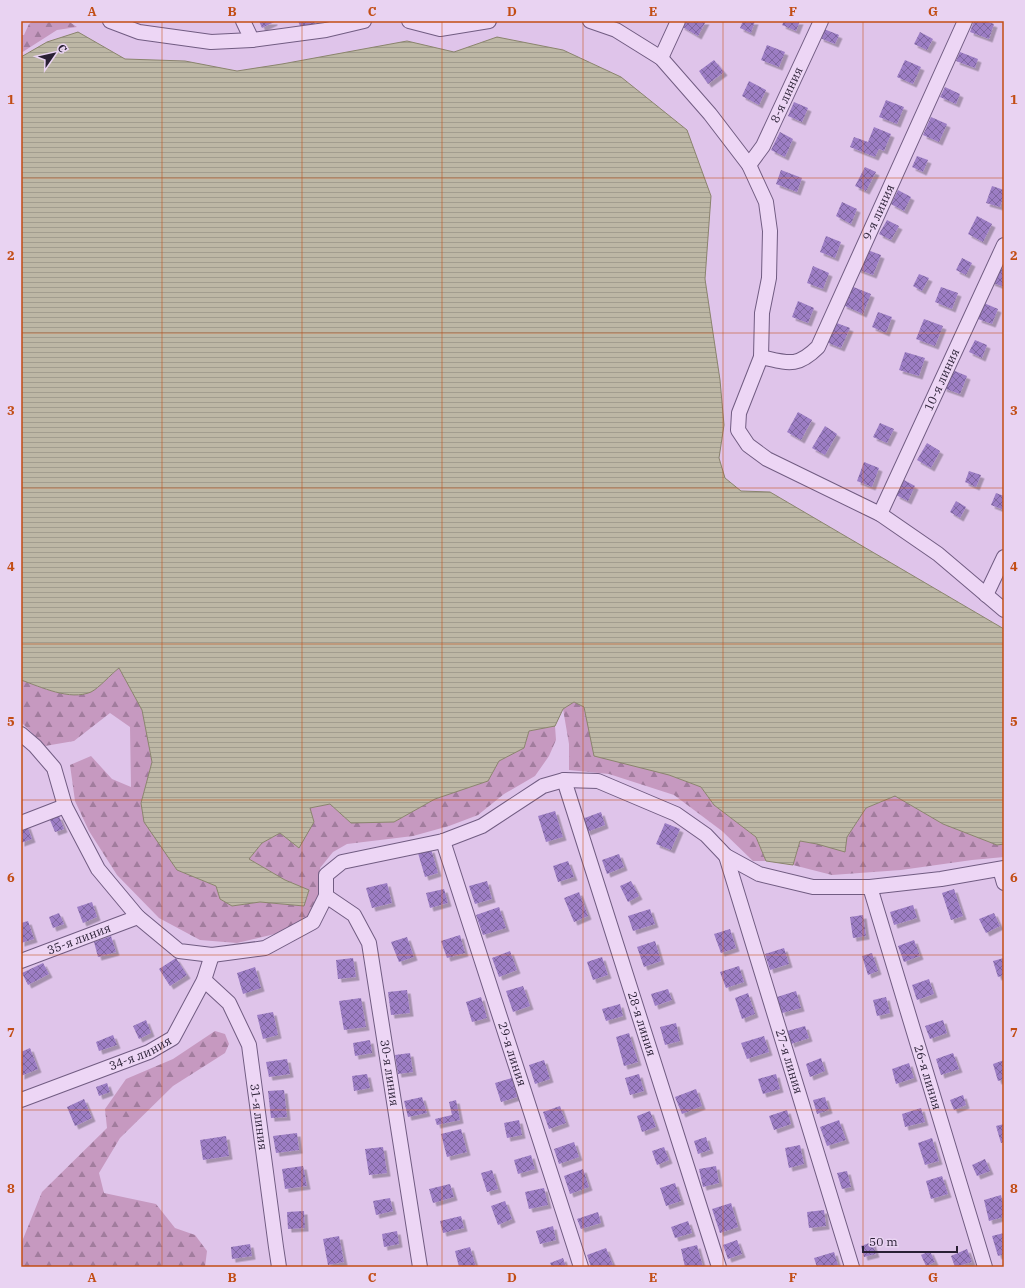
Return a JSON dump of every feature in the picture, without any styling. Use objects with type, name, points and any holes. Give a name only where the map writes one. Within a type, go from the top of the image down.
[{"type":"street","points":[[110,21],[139,32],[211,42],[252,40],[326,30],[364,21]]},
{"type":"street","points":[[243,21],[252,40]]},
{"type":"street","points":[[409,21],[440,28],[488,21]]},
{"type":"street","points":[[590,21],[616,30],[661,58],[710,114],[749,166],[766,202],[770,231],[769,278],[762,313],[761,357],[739,413],[738,430],[748,445],[767,459],[880,514],[938,554],[1004,610]]},
{"type":"street","points":[[661,58],[678,21]]},
{"type":"street","name":"8-я линия","points":[[749,166],[763,146],[821,21]]},
{"type":"street","name":"9-я линия","points":[[761,357],[790,363],[808,358],[818,347],[965,21]]},
{"type":"street","name":"10-я линия","points":[[880,514],[1004,245]]},
{"type":"street","points":[[986,595],[1004,556]]},
{"type":"street","points":[[21,734],[35,746],[54,768],[65,806],[98,870],[138,917],[179,951],[212,955],[265,948],[313,922],[326,896],[326,875],[342,862],[443,841],[482,826],[543,786],[564,780],[598,781],[676,814],[706,835],[726,856],[759,874],[813,887],[870,887],[941,879],[1002,868],[1004,882]]},
{"type":"street","name":"28-я линия","points":[[564,780],[719,1267]]},
{"type":"street","points":[[21,822],[65,806]]},
{"type":"street","name":"29-я линия","points":[[443,841],[581,1267]]},
{"type":"street","name":"27-я линия","points":[[726,856],[852,1267]]},
{"type":"street","name":"26-я линия","points":[[870,887],[986,1267]]},
{"type":"street","name":"30-я линия","points":[[326,896],[354,915],[369,943],[420,1267]]},
{"type":"street","name":"35-я линия","points":[[21,961],[138,917]]},
{"type":"street","name":"34-я линия","points":[[21,1100],[150,1052],[173,1038],[204,980],[212,955]]},
{"type":"street","name":"31-я линия","points":[[204,980],[229,1003],[249,1045],[280,1267]]},
{"type":"green space","points":[[33,21],[68,21],[77,27],[57,30],[21,53],[21,35],[24,35],[29,24]]},
{"type":"green space","points":[[119,668],[142,710],[152,762],[141,803],[177,870],[216,886],[220,899],[232,906],[260,902],[304,906],[309,890],[285,880],[249,859],[262,843],[280,833],[299,848],[310,808],[330,804],[351,823],[394,822],[435,799],[488,781],[499,761],[524,748],[529,731],[555,726],[556,740],[549,756],[535,776],[504,794],[478,815],[449,826],[413,836],[347,844],[333,852],[320,868],[321,889],[318,902],[307,918],[279,933],[237,943],[200,940],[159,918],[117,875],[89,831],[75,801],[70,765],[91,756],[112,779],[131,787],[130,727],[110,713],[74,741],[45,746],[21,722],[21,680],[55,692],[73,695],[82,694],[93,690]]},
{"type":"green space","points":[[574,702],[584,707],[586,717],[669,775],[701,787],[714,805],[756,837],[766,861],[753,861],[722,831],[674,795],[609,774],[569,770],[569,744],[563,709]]},
{"type":"green space","points":[[895,796],[943,824],[997,845],[1004,844],[1004,857],[901,870],[832,875],[793,865],[800,841],[817,844],[847,837],[866,808]]},
{"type":"green space","points":[[215,1031],[225,1034],[229,1044],[225,1053],[173,1086],[120,1138],[99,1173],[104,1193],[156,1204],[175,1228],[195,1235],[207,1251],[205,1267],[21,1267],[21,1244],[42,1192],[107,1128],[105,1109],[126,1079],[173,1059]]},
{"type":"shaded area","points":[[78,32],[125,59],[185,61],[237,71],[407,41],[454,52],[497,37],[563,50],[621,77],[687,130],[711,196],[705,279],[720,380],[724,425],[719,458],[725,478],[741,491],[770,492],[1004,629],[1004,844],[997,845],[943,824],[895,796],[866,808],[847,837],[845,852],[800,841],[793,865],[766,861],[756,837],[714,805],[701,787],[669,775],[594,756],[584,707],[574,702],[563,709],[555,726],[529,731],[524,748],[499,761],[488,781],[435,799],[394,822],[351,823],[330,804],[310,808],[314,822],[299,848],[280,833],[262,843],[249,859],[285,880],[309,890],[304,906],[260,902],[232,906],[220,899],[216,886],[177,870],[144,822],[141,803],[152,762],[142,710],[119,668],[94,690],[83,694],[74,695],[56,692],[21,680],[21,57],[47,42]]},
{"type":"building","points":[[259,21],[274,21],[274,22],[262,28]]},
{"type":"building","points":[[298,21],[314,21],[316,27],[302,31]]},
{"type":"building","points":[[684,21],[706,21],[698,36],[681,26]]},
{"type":"building","points":[[743,21],[755,21],[751,33],[740,28]]},
{"type":"building","points":[[784,21],[800,21],[796,31],[782,25]]},
{"type":"building","points":[[974,21],[985,21],[994,24],[989,39],[970,32]]},
{"type":"building","points":[[824,29],[839,35],[835,44],[820,38]]},
{"type":"building","points":[[920,32],[933,39],[927,50],[914,44]]},
{"type":"building","points":[[767,45],[785,52],[779,67],[761,60]]},
{"type":"building","points":[[960,52],[978,59],[975,68],[956,61]]},
{"type":"building","points":[[714,60],[724,72],[708,84],[699,71]]},
{"type":"building","points":[[905,60],[921,67],[913,84],[897,77]]},
{"type":"building","points":[[749,81],[766,90],[759,105],[742,96]]},
{"type":"building","points":[[945,87],[960,94],[956,104],[940,97]]},
{"type":"building","points":[[886,100],[904,107],[897,124],[879,117]]},
{"type":"building","points":[[794,102],[808,108],[802,122],[788,116]]},
{"type":"building","points":[[931,117],[947,124],[939,142],[923,135]]},
{"type":"building","points":[[874,127],[891,134],[884,151],[879,149],[875,157],[850,147],[854,137],[868,142]]},
{"type":"building","points":[[780,132],[793,139],[785,157],[771,150]]},
{"type":"building","points":[[917,156],[928,160],[923,172],[912,167]]},
{"type":"building","points":[[865,167],[876,172],[866,191],[855,186]]},
{"type":"building","points":[[781,170],[802,178],[797,192],[776,184]]},
{"type":"building","points":[[992,186],[1004,190],[1000,207],[986,203]]},
{"type":"building","points":[[898,190],[911,197],[904,211],[891,204]]},
{"type":"building","points":[[842,202],[857,209],[851,224],[836,216]]},
{"type":"building","points":[[977,216],[992,224],[983,242],[968,234]]},
{"type":"building","points":[[887,220],[899,226],[891,240],[879,234]]},
{"type":"building","points":[[826,236],[841,242],[835,258],[820,252]]},
{"type":"building","points":[[865,249],[881,255],[873,275],[857,269]]},
{"type":"building","points":[[962,258],[972,263],[966,275],[956,270]]},
{"type":"building","points":[[813,266],[829,273],[823,289],[807,283]]},
{"type":"building","points":[[997,267],[1004,270],[1004,287],[991,282]]},
{"type":"building","points":[[919,274],[929,278],[922,291],[913,286]]},
{"type":"building","points":[[851,286],[871,294],[863,314],[843,305]]},
{"type":"building","points":[[941,287],[958,293],[952,309],[935,302]]},
{"type":"building","points":[[798,301],[814,308],[808,323],[792,317]]},
{"type":"building","points":[[984,303],[998,309],[992,324],[978,319]]},
{"type":"building","points":[[878,312],[892,317],[886,333],[872,327]]},
{"type":"building","points":[[924,319],[943,326],[935,346],[916,339]]},
{"type":"building","points":[[834,322],[850,328],[841,348],[826,342]]},
{"type":"building","points":[[975,340],[987,345],[982,358],[969,352]]},
{"type":"building","points":[[905,352],[925,358],[919,376],[899,370]]},
{"type":"building","points":[[950,369],[967,376],[960,394],[943,388]]},
{"type":"building","points":[[798,412],[812,420],[801,440],[787,432]]},
{"type":"building","points":[[880,423],[894,429],[887,443],[873,437]]},
{"type":"building","points":[[825,426],[837,434],[825,455],[812,448]]},
{"type":"building","points":[[927,443],[940,451],[931,468],[917,460]]},
{"type":"building","points":[[864,462],[879,468],[872,487],[857,481]]},
{"type":"building","points":[[969,471],[981,475],[976,487],[965,482]]},
{"type":"building","points":[[904,480],[915,486],[908,501],[896,495]]},
{"type":"building","points":[[996,493],[1004,496],[1004,510],[991,505]]},
{"type":"building","points":[[956,501],[966,507],[960,518],[950,512]]},
{"type":"building","points":[[555,811],[563,837],[546,842],[538,816]]},
{"type":"building","points":[[601,812],[605,825],[587,832],[582,819]]},
{"type":"building","points":[[59,816],[64,829],[55,832],[50,820]]},
{"type":"building","points":[[665,823],[680,829],[671,850],[656,844]]},
{"type":"building","points":[[27,825],[32,839],[21,843],[21,828]]},
{"type":"building","points":[[431,849],[438,873],[425,877],[418,853]]},
{"type":"building","points":[[619,854],[624,867],[607,874],[602,860]]},
{"type":"building","points":[[568,861],[574,877],[558,882],[553,866]]},
{"type":"building","points":[[487,881],[492,899],[475,904],[469,886]]},
{"type":"building","points":[[631,881],[639,896],[628,902],[620,886]]},
{"type":"building","points":[[387,883],[392,903],[372,908],[366,888]]},
{"type":"building","points":[[444,889],[448,903],[430,908],[426,893]]},
{"type":"building","points":[[954,889],[963,916],[951,920],[942,893]]},
{"type":"building","points":[[579,892],[588,916],[574,922],[564,898]]},
{"type":"building","points":[[92,902],[97,917],[83,923],[77,907]]},
{"type":"building","points":[[913,905],[917,918],[894,925],[890,912]]},
{"type":"building","points":[[499,907],[506,928],[483,935],[476,915]]},
{"type":"building","points":[[650,909],[655,924],[633,931],[628,916]]},
{"type":"building","points":[[59,913],[64,924],[53,928],[49,917]]},
{"type":"building","points":[[994,913],[1000,926],[986,933],[979,919]]},
{"type":"building","points":[[863,915],[866,936],[853,938],[850,917]]},
{"type":"building","points":[[28,921],[34,939],[21,943],[21,923]]},
{"type":"building","points":[[730,929],[736,948],[721,953],[714,934]]},
{"type":"building","points":[[460,935],[465,953],[447,958],[441,941]]},
{"type":"building","points":[[111,936],[116,952],[98,957],[94,942]]},
{"type":"building","points":[[407,937],[414,957],[399,962],[391,942]]},
{"type":"building","points":[[914,940],[920,956],[904,962],[898,946]]},
{"type":"building","points":[[655,941],[661,961],[644,967],[637,947]]},
{"type":"building","points":[[784,948],[789,964],[770,970],[765,954]]},
{"type":"building","points":[[510,951],[517,970],[499,977],[492,958]]},
{"type":"building","points":[[872,953],[878,971],[868,975],[862,956]]},
{"type":"building","points":[[602,957],[608,975],[593,980],[587,962]]},
{"type":"building","points":[[176,958],[187,975],[170,986],[159,969]]},
{"type":"building","points":[[353,958],[356,977],[338,979],[336,960]]},
{"type":"building","points":[[1004,958],[1004,975],[998,977],[993,961]]},
{"type":"building","points":[[43,963],[49,974],[28,985],[22,973]]},
{"type":"building","points":[[739,966],[744,982],[726,988],[720,972]]},
{"type":"building","points":[[255,967],[261,988],[243,994],[237,973]]},
{"type":"building","points":[[929,979],[934,994],[917,1000],[912,985]]},
{"type":"building","points":[[523,986],[530,1006],[513,1012],[506,991]]},
{"type":"building","points":[[668,989],[672,1000],[655,1006],[651,994]]},
{"type":"building","points":[[407,990],[410,1013],[391,1015],[388,992]]},
{"type":"building","points":[[796,991],[801,1008],[782,1013],[777,997]]},
{"type":"building","points":[[748,993],[755,1014],[742,1019],[735,998]]},
{"type":"building","points":[[481,997],[487,1018],[472,1022],[466,1002]]},
{"type":"building","points":[[886,997],[890,1013],[877,1016],[873,1000]]},
{"type":"building","points":[[361,998],[366,1027],[344,1030],[339,1001]]},
{"type":"building","points":[[620,1004],[623,1016],[606,1021],[602,1009]]},
{"type":"building","points":[[273,1012],[278,1035],[263,1039],[257,1015]]},
{"type":"building","points":[[146,1020],[151,1033],[139,1039],[133,1026]]},
{"type":"building","points":[[943,1020],[947,1033],[930,1039],[925,1026]]},
{"type":"building","points":[[676,1023],[680,1041],[665,1045],[660,1027]]},
{"type":"building","points":[[805,1026],[809,1038],[791,1044],[787,1031]]},
{"type":"building","points":[[629,1033],[638,1062],[624,1066],[616,1037]]},
{"type":"building","points":[[113,1035],[117,1045],[99,1051],[96,1042]]},
{"type":"building","points":[[764,1036],[769,1052],[747,1059],[741,1043]]},
{"type":"building","points":[[370,1040],[372,1053],[355,1056],[353,1043]]},
{"type":"building","points":[[30,1048],[38,1069],[21,1076],[21,1052]]},
{"type":"building","points":[[410,1053],[413,1072],[398,1074],[395,1055]]},
{"type":"building","points":[[953,1053],[959,1069],[941,1075],[936,1059]]},
{"type":"building","points":[[821,1058],[825,1071],[810,1077],[806,1064]]},
{"type":"building","points":[[287,1059],[290,1074],[269,1077],[266,1062]]},
{"type":"building","points":[[544,1060],[550,1079],[535,1084],[529,1065]]},
{"type":"building","points":[[1004,1060],[1004,1079],[998,1081],[993,1064]]},
{"type":"building","points":[[909,1063],[914,1078],[896,1084],[892,1069]]},
{"type":"building","points":[[367,1074],[370,1088],[354,1091],[352,1076]]},
{"type":"building","points":[[639,1074],[644,1091],[630,1095],[625,1078]]},
{"type":"building","points":[[776,1074],[780,1089],[763,1094],[758,1079]]},
{"type":"building","points":[[512,1078],[517,1097],[501,1102],[495,1083]]},
{"type":"building","points":[[107,1083],[110,1092],[99,1096],[96,1087]]},
{"type":"building","points":[[696,1089],[702,1106],[682,1114],[675,1097]]},
{"type":"building","points":[[284,1090],[287,1117],[271,1118],[268,1091]]},
{"type":"building","points":[[963,1095],[966,1105],[954,1110],[950,1100]]},
{"type":"building","points":[[422,1097],[427,1113],[408,1117],[404,1101]]},
{"type":"building","points":[[825,1097],[829,1110],[817,1114],[813,1100]]},
{"type":"building","points":[[84,1099],[92,1118],[75,1126],[67,1107]]},
{"type":"building","points":[[456,1100],[460,1120],[437,1125],[435,1119],[452,1115],[449,1102]]},
{"type":"building","points":[[560,1106],[566,1123],[549,1129],[543,1112]]},
{"type":"building","points":[[921,1108],[925,1122],[905,1127],[902,1114]]},
{"type":"building","points":[[787,1110],[791,1124],[774,1130],[769,1116]]},
{"type":"building","points":[[650,1111],[656,1127],[642,1132],[637,1116]]},
{"type":"building","points":[[519,1120],[522,1135],[507,1138],[504,1123]]},
{"type":"building","points":[[839,1120],[846,1140],[827,1146],[820,1127]]},
{"type":"building","points":[[1004,1124],[1004,1142],[1001,1143],[996,1126]]},
{"type":"building","points":[[461,1129],[467,1152],[447,1157],[441,1134]]},
{"type":"building","points":[[297,1133],[299,1150],[276,1153],[273,1136]]},
{"type":"building","points":[[226,1136],[229,1156],[203,1160],[200,1140]]},
{"type":"building","points":[[706,1137],[710,1150],[698,1154],[694,1141]]},
{"type":"building","points":[[932,1138],[939,1161],[925,1165],[918,1143]]},
{"type":"building","points":[[574,1142],[579,1157],[559,1164],[554,1149]]},
{"type":"building","points":[[800,1145],[804,1164],[789,1168],[785,1148]]},
{"type":"building","points":[[383,1147],[387,1173],[369,1175],[365,1149]]},
{"type":"building","points":[[664,1147],[669,1160],[657,1165],[652,1151]]},
{"type":"building","points":[[531,1155],[535,1169],[518,1174],[514,1160]]},
{"type":"building","points":[[985,1159],[990,1171],[977,1176],[972,1165]]},
{"type":"building","points":[[303,1166],[307,1186],[285,1189],[282,1169]]},
{"type":"building","points":[[716,1166],[719,1183],[703,1187],[699,1169]]},
{"type":"building","points":[[583,1169],[589,1187],[570,1194],[564,1176]]},
{"type":"building","points":[[492,1170],[498,1189],[487,1192],[481,1173]]},
{"type":"building","points":[[847,1171],[851,1187],[842,1189],[837,1173]]},
{"type":"building","points":[[942,1176],[948,1194],[931,1199],[926,1181]]},
{"type":"building","points":[[675,1183],[681,1201],[666,1206],[660,1188]]},
{"type":"building","points":[[450,1184],[454,1197],[433,1203],[429,1189]]},
{"type":"building","points":[[544,1188],[548,1205],[529,1209],[525,1192]]},
{"type":"building","points":[[1001,1195],[1004,1217],[989,1221],[984,1200]]},
{"type":"building","points":[[390,1198],[393,1211],[376,1215],[373,1201]]},
{"type":"building","points":[[505,1201],[512,1219],[498,1225],[491,1206]]},
{"type":"building","points":[[731,1203],[738,1227],[720,1233],[712,1209]]},
{"type":"building","points":[[824,1210],[826,1226],[809,1228],[807,1212]]},
{"type":"building","points":[[304,1211],[305,1228],[288,1229],[287,1212]]},
{"type":"building","points":[[598,1212],[601,1223],[581,1229],[577,1219]]},
{"type":"building","points":[[461,1216],[464,1228],[443,1233],[440,1221]]},
{"type":"building","points":[[688,1221],[692,1233],[675,1238],[671,1227]]},
{"type":"building","points":[[553,1226],[556,1240],[540,1244],[536,1231]]},
{"type":"building","points":[[397,1231],[399,1244],[384,1247],[382,1234]]},
{"type":"building","points":[[1004,1233],[1004,1254],[998,1256],[992,1236]]},
{"type":"building","points":[[339,1236],[344,1262],[328,1265],[323,1239]]},
{"type":"building","points":[[737,1240],[742,1254],[728,1259],[723,1245]]},
{"type":"building","points":[[872,1242],[876,1254],[864,1257],[861,1246]]},
{"type":"building","points":[[250,1244],[252,1256],[232,1259],[231,1247]]},
{"type":"building","points":[[697,1245],[703,1267],[685,1267],[681,1249]]},
{"type":"building","points":[[470,1247],[476,1267],[459,1267],[455,1251]]},
{"type":"building","points":[[606,1248],[613,1265],[607,1267],[591,1267],[587,1255]]},
{"type":"building","points":[[967,1249],[972,1262],[955,1267],[951,1256]]},
{"type":"building","points":[[930,1251],[935,1262],[926,1266],[921,1255]]},
{"type":"building","points":[[834,1252],[838,1265],[830,1267],[817,1267],[814,1258]]},
{"type":"building","points":[[563,1258],[566,1267],[552,1267],[550,1263]]}]
